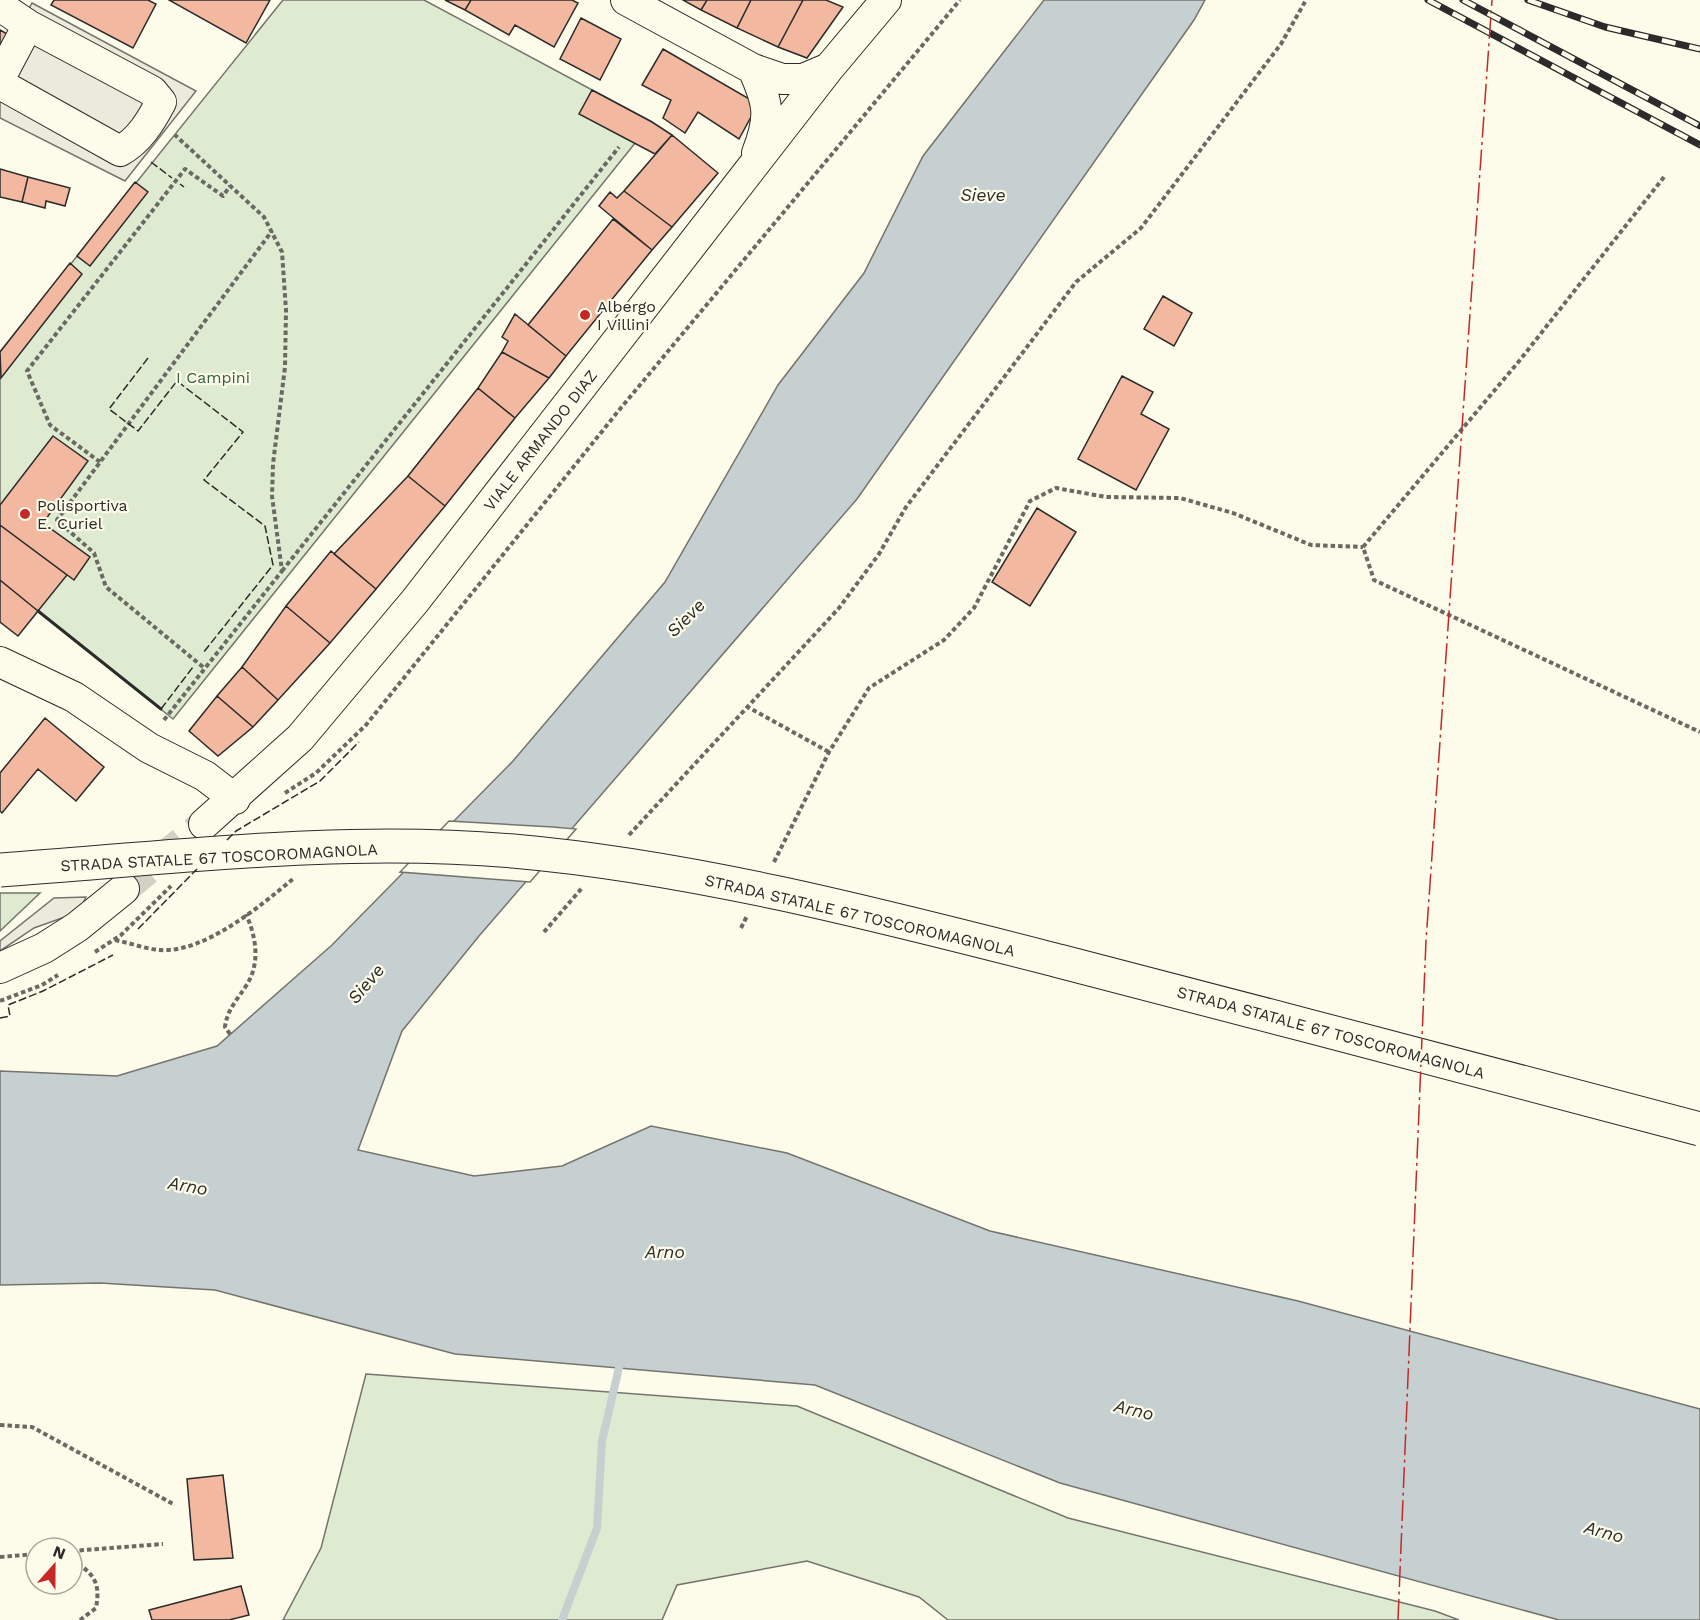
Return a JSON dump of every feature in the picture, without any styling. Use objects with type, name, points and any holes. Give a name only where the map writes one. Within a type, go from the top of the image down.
[{"type":"main road","name":"STRADA STATALE 67 TOSCOROMAGNOLA","points":[[0,870],[348,846],[452,847],[589,860],[678,874],[907,922],[1700,1129]]},
{"type":"street","points":[[626,0],[753,69],[782,79],[803,79],[829,68]]},
{"type":"street","name":"VIALE ARMANDO DIAZ","points":[[204,824],[235,799],[300,738],[408,609],[829,68],[886,0]]},
{"type":"street","points":[[0,78],[13,10],[152,91],[161,102],[152,120],[131,145],[120,151],[0,84]]},
{"type":"street","points":[[752,167],[767,126],[767,99],[753,69]]},
{"type":"street","points":[[0,662],[74,697],[149,748],[205,776],[235,799]]},
{"type":"street","points":[[0,968],[44,948],[77,927],[124,889]]},
{"type":"path","points":[[277,797],[316,773],[366,725],[620,409],[960,0]]},
{"type":"path","points":[[622,843],[838,608],[879,554],[906,507],[1076,282],[1141,228],[1281,44],[1306,0]]},
{"type":"path","points":[[170,130],[264,217],[282,252],[285,272],[285,367],[273,464],[272,496],[282,571]]},
{"type":"path","points":[[164,720],[619,147]]},
{"type":"path","points":[[100,462],[50,425],[27,371],[184,169],[223,196],[230,186]]},
{"type":"path","points":[[1363,547],[1520,360],[1664,177]]},
{"type":"path","points":[[203,668],[106,587],[94,553],[57,520],[272,231]]},
{"type":"path","points":[[772,866],[829,752],[868,688],[944,640],[974,608],[1030,501],[1056,488],[1106,497],[1180,498],[1233,513],[1311,545],[1363,547]]},
{"type":"path","points":[[1363,547],[1374,580],[1700,732]]},
{"type":"path","points":[[746,706],[829,752]]},
{"type":"path","points":[[114,939],[161,950],[203,942],[293,879]]},
{"type":"path","points":[[544,932],[583,887]]},
{"type":"path","points":[[741,928],[752,907]]},
{"type":"path","points":[[230,1034],[225,1027],[226,1016],[248,984],[256,965],[254,932],[246,914]]},
{"type":"path","points":[[0,1425],[32,1427],[175,1505]]},
{"type":"path","points":[[84,1550],[163,1544]]},
{"type":"path","points":[[0,1557],[24,1555]]},
{"type":"path","points":[[80,1620],[96,1608],[99,1591],[90,1572],[84,1568]]},
{"type":"green space","name":"I Campini","points":[[283,0],[424,0],[652,122],[173,719],[0,580],[0,352]]},
{"type":"green space","points":[[0,893],[40,893],[0,931]]},
{"type":"green space","points":[[366,1374],[797,1406],[1068,1518],[1435,1611],[1459,1620],[948,1620],[919,1597],[807,1561],[677,1585],[662,1620],[283,1620],[321,1548]]},
{"type":"shaded area","points":[[32,3],[196,91],[125,181],[0,118],[0,61]]},
{"type":"shaded area","points":[[86,897],[79,912],[34,928],[0,951],[0,941],[54,898]]},
{"type":"water","points":[[1044,0],[1205,0],[1194,20],[857,499],[479,936],[402,1031],[358,1150],[474,1176],[562,1166],[651,1126],[787,1153],[990,1231],[1298,1301],[1700,1409],[1700,1620],[1559,1620],[1060,1483],[815,1385],[455,1354],[215,1290],[100,1283],[0,1285],[0,1071],[117,1076],[217,1046],[332,945],[513,761],[665,582],[778,385],[864,273],[923,156]]},
{"type":"pier","points":[[449,821],[576,829],[530,882],[400,872]]},
{"type":"building","points":[[54,0],[148,0],[156,4],[133,48],[51,5]]},
{"type":"building","points":[[169,0],[270,0],[246,43]]},
{"type":"building","points":[[445,0],[471,0],[465,10]]},
{"type":"building","points":[[471,0],[572,0],[578,3],[554,47],[515,25],[509,35],[465,10]]},
{"type":"building","points":[[683,0],[707,0],[701,10]]},
{"type":"building","points":[[707,0],[751,0],[737,28],[701,10]]},
{"type":"building","points":[[751,0],[803,0],[778,47],[737,28]]},
{"type":"building","points":[[803,0],[826,0],[843,7],[807,58],[778,47]]},
{"type":"building","points":[[581,18],[621,39],[600,80],[560,59]]},
{"type":"building","points":[[0,30],[7,34],[0,47]]},
{"type":"building","points":[[663,49],[758,104],[739,139],[698,112],[685,133],[663,118],[671,100],[642,85]]},
{"type":"building","points":[[592,90],[672,135],[655,154],[579,114]]},
{"type":"building","points":[[672,135],[718,173],[672,227],[624,191]]},
{"type":"building","points":[[0,169],[28,177],[22,202],[0,197]]},
{"type":"building","points":[[28,177],[70,188],[65,206],[46,201],[45,208],[22,202]]},
{"type":"building","points":[[135,182],[148,192],[90,266],[77,256]]},
{"type":"building","points":[[624,191],[672,227],[652,250],[599,206],[610,192],[617,198]]},
{"type":"building","points":[[613,219],[652,250],[566,356],[528,325]]},
{"type":"building","points":[[70,263],[82,274],[1,378],[0,352]]},
{"type":"building","points":[[1163,296],[1192,313],[1174,346],[1144,329]]},
{"type":"building","points":[[515,314],[566,356],[549,378],[502,352],[508,341],[502,337]]},
{"type":"building","points":[[502,352],[549,378],[515,418],[478,388]]},
{"type":"building","points":[[1122,376],[1153,392],[1141,414],[1169,429],[1136,490],[1078,459]]},
{"type":"building","points":[[478,388],[515,418],[445,506],[408,476]]},
{"type":"building","name":"Polisportiva E. Curiel","points":[[53,436],[88,461],[43,523],[90,557],[74,580],[0,525],[0,505]]},
{"type":"building","points":[[408,476],[445,506],[376,589],[334,554]]},
{"type":"building","points":[[1037,508],[1076,532],[1030,606],[992,582]]},
{"type":"building","points":[[0,525],[67,575],[38,611],[0,580]]},
{"type":"building","points":[[331,551],[376,589],[330,643],[286,606]]},
{"type":"building","points":[[0,580],[38,611],[18,636],[0,622]]},
{"type":"building","points":[[286,606],[330,643],[278,700],[242,667]]},
{"type":"building","points":[[242,667],[278,700],[253,727],[217,696]]},
{"type":"building","points":[[217,696],[253,727],[218,756],[189,731]]},
{"type":"building","points":[[45,718],[104,767],[76,801],[38,769],[2,813],[0,811],[0,773]]},
{"type":"building","points":[[223,1475],[233,1558],[194,1560],[187,1479]]},
{"type":"building","points":[[241,1586],[249,1615],[229,1620],[152,1620],[149,1610]]},
{"type":"waterway","points":[[562,1620],[597,1528],[602,1441],[621,1359]]},
{"type":"tunnel","points":[[124,889],[204,824]]},
{"type":"railway","points":[[1428,0],[1700,145]]},
{"type":"railway","points":[[1463,0],[1700,126]]},
{"type":"railway","points":[[1528,0],[1605,27],[1700,49]]},
{"type":"fence","points":[[151,162],[172,178]]},
{"type":"fence","points":[[180,184],[184,187]]},
{"type":"fence","points":[[148,358],[109,409],[138,431],[177,381],[243,432],[204,480],[265,526],[273,565],[203,653]]},
{"type":"fence","points":[[161,709],[193,667]]},
{"type":"fence","points":[[227,840],[236,831],[320,781],[359,742]]},
{"type":"fence","points":[[138,929],[197,869]]},
{"type":"fence","points":[[0,1018],[10,1016],[8,1005],[43,991],[113,955]]},
{"type":"wall","points":[[38,611],[161,709]]},
{"type":"power","points":[[1398,1620],[1426,941],[1492,0]]},
{"type":"place","name":"Albergo I Villini","points":[[585,315]]},
{"type":"place","name":"Polisportiva E. Curiel","points":[[25,514]]},
{"type":"water label","name":"Sieve","points":[[983,195]]},
{"type":"water label","name":"Sieve","points":[[686,618]]},
{"type":"water label","name":"Sieve","points":[[366,984]]},
{"type":"water label","name":"Arno","points":[[188,1186]]},
{"type":"water label","name":"Arno","points":[[665,1252]]},
{"type":"water label","name":"Arno","points":[[1134,1410]]},
{"type":"water label","name":"Arno","points":[[1604,1532]]}]
